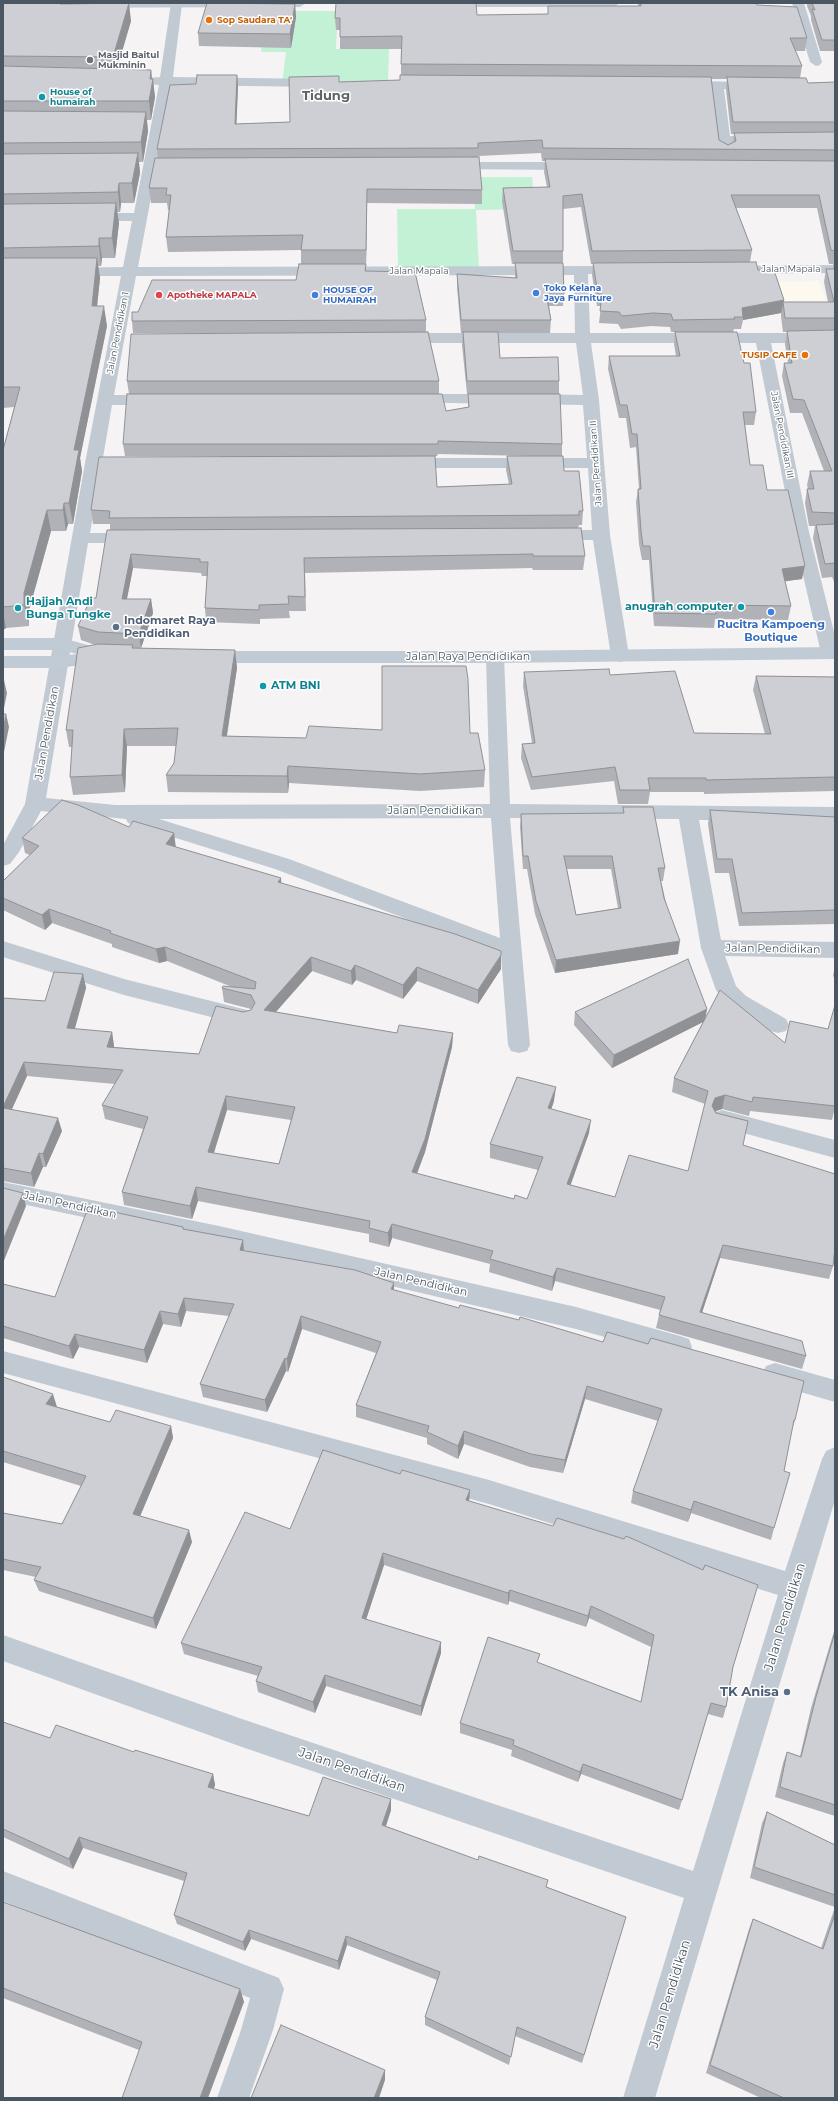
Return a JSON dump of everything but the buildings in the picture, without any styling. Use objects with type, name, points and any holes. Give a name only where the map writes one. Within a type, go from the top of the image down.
[{"type":"street","points":[[3,4],[300,3]]},
{"type":"street","points":[[434,3],[614,3]]},
{"type":"street","points":[[798,3],[816,62]]},
{"type":"street","name":"Jalan Pendidikan 1","points":[[61,653],[80,538],[100,463],[106,400],[123,340],[130,272],[141,217],[144,166],[158,126],[166,82],[176,4]]},
{"type":"street","points":[[138,81],[334,83]]},
{"type":"street","points":[[671,85],[770,85]]},
{"type":"street","points":[[717,85],[723,140],[729,167]]},
{"type":"street","points":[[142,126],[158,126]]},
{"type":"street","points":[[723,140],[779,140]]},
{"type":"street","points":[[144,166],[166,166]]},
{"type":"street","points":[[434,166],[584,166]]},
{"type":"street","points":[[72,217],[141,217]]},
{"type":"street","name":"Jalan Mapala","points":[[716,270],[835,269]]},
{"type":"street","name":"Jalan Pendidikan II","points":[[581,270],[584,337],[591,400],[601,534],[620,656]]},
{"type":"street","name":"Jalan Mapala","points":[[54,272],[636,270]]},
{"type":"street","name":"Jalan Pendidikan III","points":[[762,337],[808,532],[832,653]]},
{"type":"street","points":[[387,338],[835,338]]},
{"type":"street","points":[[395,398],[591,400]]},
{"type":"street","points":[[106,400],[168,400]]},
{"type":"street","points":[[389,463],[596,464]]},
{"type":"street","points":[[532,535],[601,534]]},
{"type":"street","points":[[80,538],[151,538]]},
{"type":"street","points":[[3,644],[61,653],[124,655]]},
{"type":"street","points":[[3,662],[61,653]]},
{"type":"street","name":"Jalan Pendidikan","points":[[3,859],[12,847],[35,804],[61,653]]},
{"type":"street","name":"Jalan Raya Pendidikan","points":[[193,657],[495,657],[832,653]]},
{"type":"street","points":[[495,657],[500,811],[519,1046]]},
{"type":"street","name":"Jalan Pendidikan","points":[[35,804],[115,812],[500,811],[835,814]]},
{"type":"street","points":[[115,812],[282,864],[511,950]]},
{"type":"street","points":[[688,813],[712,948],[727,990],[738,1002],[778,1025]]},
{"type":"street","name":"Jalan Pendidikan","points":[[712,948],[835,950]]},
{"type":"street","points":[[3,949],[124,987],[244,1017]]},
{"type":"street","points":[[722,1119],[835,1149]]},
{"type":"street","name":"Jalan Pendidikan","points":[[3,1191],[220,1236],[553,1313],[698,1352]]},
{"type":"street","points":[[3,1362],[490,1492],[794,1587]]},
{"type":"street","points":[[751,1367],[835,1391]]},
{"type":"street","name":"Jalan Pendidikan","points":[[639,2098],[701,1889],[835,1459]]},
{"type":"street","name":"Jalan Pendidikan","points":[[3,1648],[249,1735],[701,1889]]},
{"type":"street","points":[[3,1886],[267,1988],[268,1992],[233,2098]]},
{"type":"shaded area","points":[[819,281],[829,310],[782,311],[773,282]]},
{"type":"green space","points":[[266,11],[338,11],[336,49],[389,49],[388,84],[282,84],[286,52],[261,52]]},
{"type":"green space","points":[[473,177],[532,177],[535,209],[476,210],[479,268],[398,269],[397,209],[475,209]]},
{"type":"place","name":"Sop Saudara TA'","points":[[209,20]]},
{"type":"place","name":"Masjid Baitul Mukminin","points":[[90,60]]},
{"type":"place","name":"House of humairah","points":[[42,97]]},
{"type":"place","name":"Toko Kelana Jaya Furniture","points":[[536,293]]},
{"type":"place","name":"Apotheke MAPALA","points":[[159,295]]},
{"type":"place","name":"HOUSE OF HUMAIRAH","points":[[315,295]]},
{"type":"place","name":"TUSIP CAFE","points":[[805,355]]},
{"type":"place","name":"anugrah computer","points":[[741,607]]},
{"type":"place","name":"Hajjah Andi Bunga Tungke","points":[[18,608]]},
{"type":"place","name":"Rucitra Kampoeng Boutique","points":[[771,612]]},
{"type":"place","name":"Indomaret Raya Pendidikan","points":[[116,627]]},
{"type":"place","name":"ATM BNI","points":[[263,686]]},
{"type":"place","name":"TK Anisa","points":[[787,1692]]},
{"type":"district","name":"Tidung","points":[[326,96]]}]
